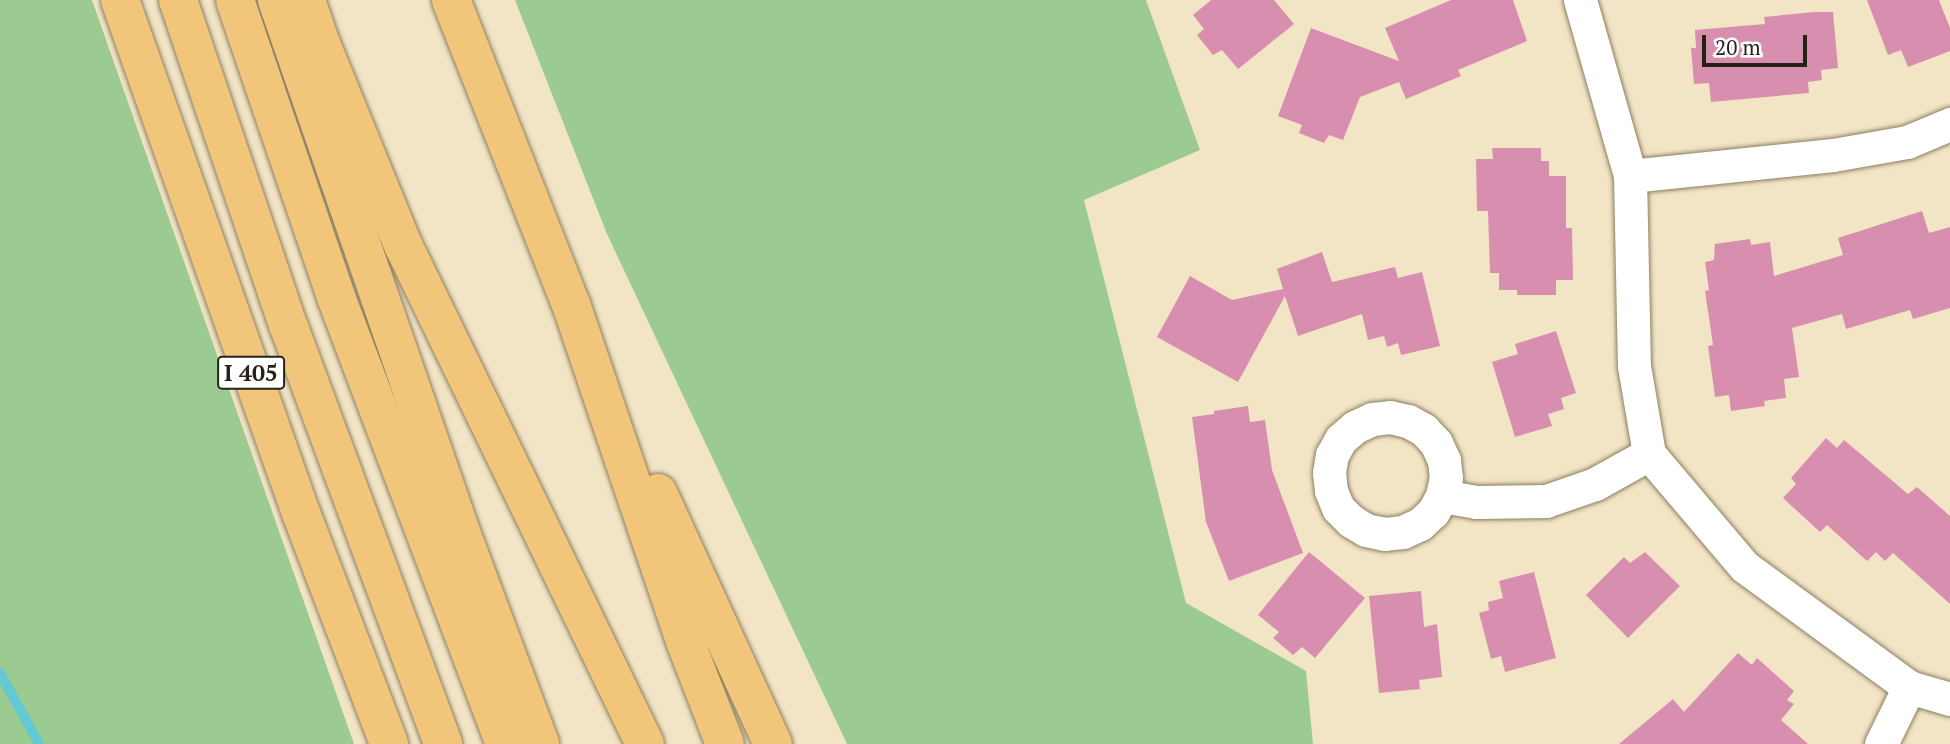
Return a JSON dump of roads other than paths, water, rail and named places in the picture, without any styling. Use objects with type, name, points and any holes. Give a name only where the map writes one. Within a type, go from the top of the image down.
[{"type":"highway","name":"I 405","points":[[120,0],[301,513],[389,744]]},
{"type":"highway","name":"I 405","points":[[178,0],[289,327],[443,744]]},
{"type":"highway","points":[[235,0],[336,297],[505,744]]},
{"type":"highway","points":[[277,0],[462,536],[540,744]]},
{"type":"highway","points":[[306,0],[321,44],[404,247],[645,744]]},
{"type":"highway","points":[[451,0],[571,304],[685,640],[725,744]]},
{"type":"highway","points":[[571,304],[773,744]]},
{"type":"street","points":[[1580,0],[1630,176],[1634,366],[1649,454],[1745,567],[1909,687],[1950,699]]},
{"type":"street","points":[[1630,176],[1833,155],[1907,142],[1950,124]]},
{"type":"street","points":[[1442,496],[1476,502],[1546,501],[1595,484],[1649,454]]},
{"type":"street","points":[[1881,744],[1909,687]]},
{"type":"waterway","points":[[0,673],[39,744]]}]
